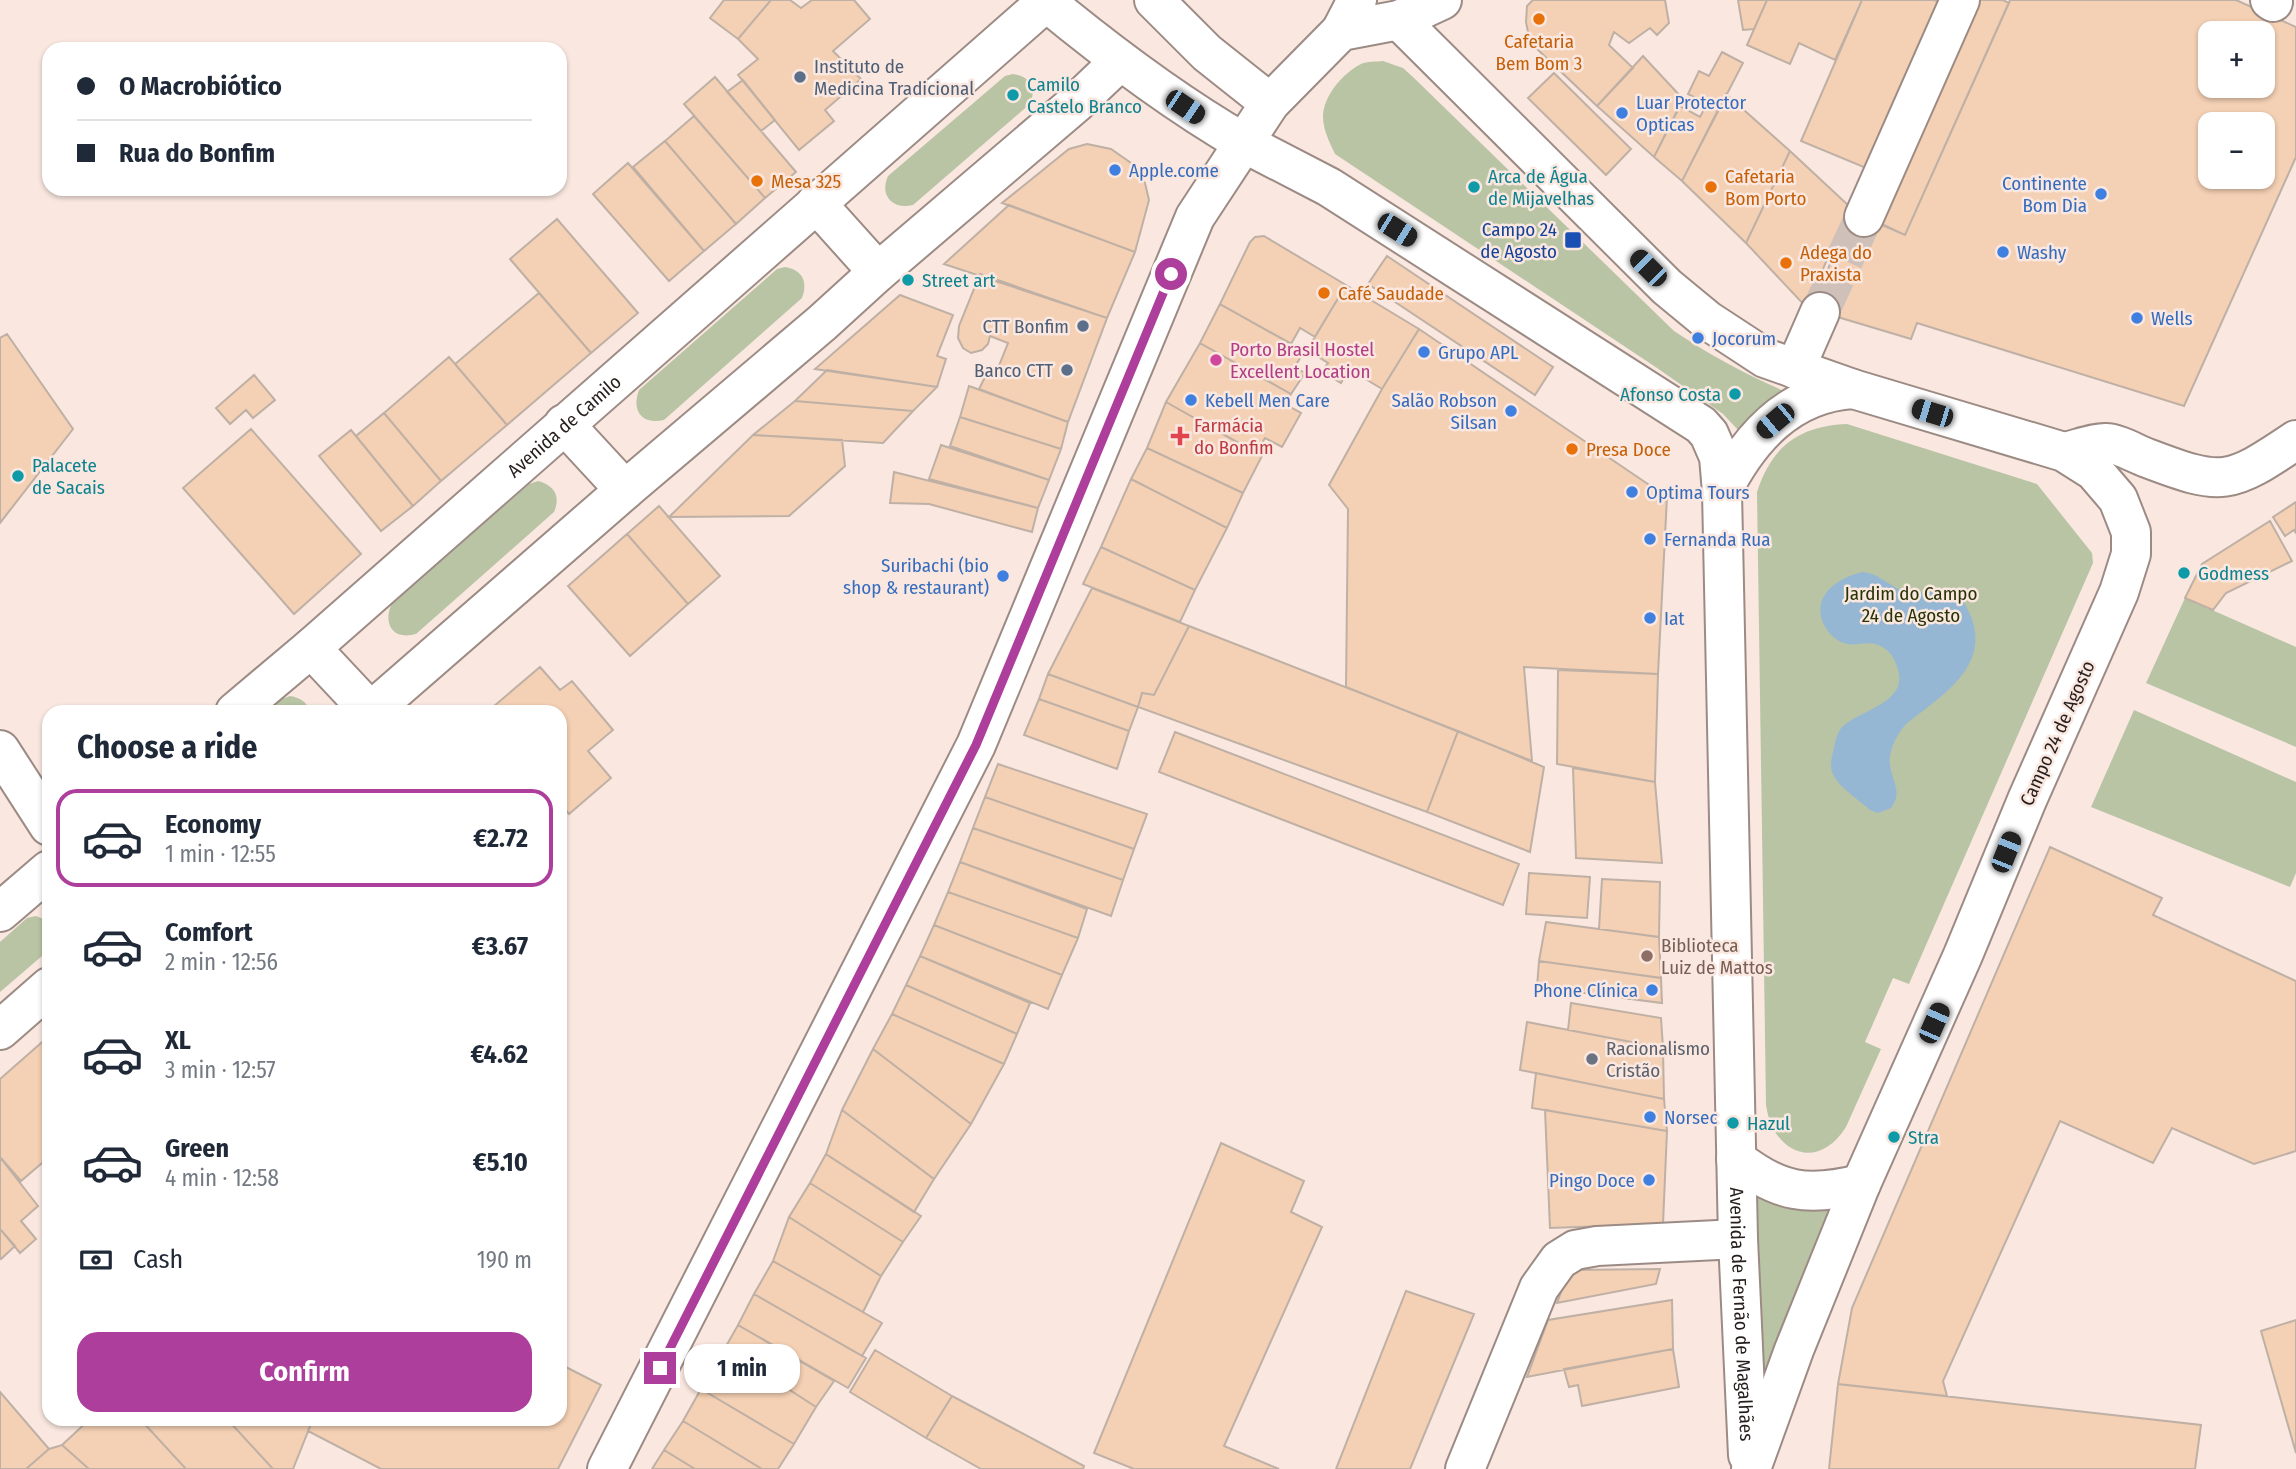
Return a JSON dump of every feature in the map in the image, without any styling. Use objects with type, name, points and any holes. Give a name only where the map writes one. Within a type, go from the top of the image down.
[{"type":"main road","points":[[1154,0],[1207,53],[1270,103]]},
{"type":"main road","points":[[607,1469],[976,745],[1195,217],[1270,103],[1349,16],[1399,20],[1442,0]]},
{"type":"main road","points":[[1864,216],[1896,160],[1960,0]]},
{"type":"main road","name":"Campo 24 de Agosto","points":[[1045,1],[1121,61],[1201,118],[1329,187],[1645,387],[1701,425],[1709,435],[1718,457],[1722,492],[1736,1158]]},
{"type":"main road","name":"Avenida de Camilo","points":[[243,705],[1045,1]]},
{"type":"main road","name":"Campo 24 de Agosto","points":[[1399,20],[1668,287],[1707,320],[1765,358],[1853,389],[2064,452],[2094,471],[2118,499],[2131,532],[2131,554],[2119,592],[2027,800],[1964,956],[1861,1184]]},
{"type":"main road","points":[[378,705],[1076,103],[1121,61]]},
{"type":"main road","points":[[816,203],[878,272]]},
{"type":"main road","points":[[1795,369],[1820,312]]},
{"type":"main road","name":"Campo 24 de Agosto","points":[[1722,492],[1740,458],[1775,421],[1800,403],[1822,393],[1853,389]]},
{"type":"main road","points":[[564,424],[625,490]]},
{"type":"main road","name":"Campo 24 de Agosto","points":[[2064,452],[2106,443],[2185,473],[2223,479],[2255,467],[2296,440]]},
{"type":"main road","points":[[311,648],[364,705]]},
{"type":"main road","points":[[0,750],[42,815]]},
{"type":"main road","points":[[0,912],[42,876]]},
{"type":"main road","points":[[0,1030],[42,993]]},
{"type":"main road","points":[[1736,1158],[1756,1175],[1781,1186],[1807,1192],[1833,1191],[1861,1184]]},
{"type":"main road","name":"Avenida de Fernão de Magalhães","points":[[1736,1158],[1750,1469]]},
{"type":"main road","name":"Avenida de Fernão de Magalhães","points":[[1750,1469],[1794,1350],[1861,1184]]},
{"type":"main road","points":[[1465,1469],[1539,1288],[1559,1260],[1575,1250],[1597,1246],[1738,1239]]},
{"type":"green space","points":[[1383,61],[1403,68],[1413,77],[1674,331],[1729,364],[1786,392],[1739,431],[1723,414],[1657,368],[1335,154],[1323,122],[1330,93],[1354,68],[1366,62]]},
{"type":"green space","points":[[1013,74],[1028,80],[1033,93],[1030,104],[913,205],[899,205],[890,200],[885,190],[888,176],[1005,76]]},
{"type":"green space","points":[[785,267],[800,274],[804,282],[802,298],[664,420],[650,420],[640,415],[636,404],[639,390],[777,269]]},
{"type":"green space","name":"Jardim do Campo 24 de Agosto","points":[[1847,424],[2037,484],[2092,553],[2093,563],[1909,984],[1893,978],[1865,1042],[1881,1049],[1846,1127],[1835,1141],[1810,1153],[1787,1145],[1770,1122],[1766,1105],[1757,492],[1771,462],[1790,442],[1815,429]]},
{"type":"green space","points":[[538,481],[555,492],[557,501],[554,512],[416,634],[402,635],[392,630],[388,619],[391,605],[529,484]]},
{"type":"green space","points":[[2185,598],[2296,647],[2296,747],[2146,683]]},
{"type":"green space","points":[[290,696],[306,705],[275,705]]},
{"type":"green space","points":[[2134,710],[2296,782],[2296,873],[2290,887],[2091,807]]},
{"type":"green space","points":[[36,916],[42,918],[42,956],[0,992],[0,942],[27,918]]},
{"type":"green space","points":[[1756,1197],[1791,1209],[1828,1211],[1759,1418]]},
{"type":"water","points":[[1862,572],[1874,575],[1906,592],[1943,590],[1954,593],[1969,611],[1975,637],[1974,653],[1958,680],[1906,724],[1896,738],[1890,760],[1896,797],[1891,808],[1878,813],[1870,810],[1838,782],[1831,762],[1836,739],[1842,727],[1889,698],[1899,681],[1898,670],[1891,655],[1879,645],[1847,644],[1839,641],[1827,630],[1820,608],[1822,600],[1833,585]]},
{"type":"building","points":[[724,0],[771,0],[738,39],[710,18]]},
{"type":"building","name":"Instituto de Medicina Tradicional","points":[[771,0],[790,0],[801,8],[812,0],[854,0],[870,19],[833,51],[861,79],[825,110],[834,121],[799,150],[738,75],[758,59],[738,39]]},
{"type":"building","points":[[1533,0],[1665,0],[1669,23],[1657,35],[1650,28],[1629,43],[1614,32],[1609,45],[1633,68],[1597,106],[1535,47],[1529,37],[1526,22],[1527,6]]},
{"type":"building","points":[[1738,0],[1767,0],[1754,29],[1743,30]]},
{"type":"building","points":[[1767,0],[1862,0],[1835,60],[1799,43],[1790,64],[1747,45]]},
{"type":"building","points":[[1862,0],[1939,2],[1866,168],[1801,141]]},
{"type":"building","points":[[1976,0],[2003,0],[2009,3],[1905,235],[1875,221]]},
{"type":"building","name":"Continente Bom Dia","points":[[2010,0],[2236,0],[2296,27],[2296,157],[2184,406],[1917,323],[1911,339],[1811,309],[1852,212],[1905,235]]},
{"type":"building","points":[[1722,52],[1743,63],[1682,181],[1654,157],[1680,106],[1700,117],[1707,104],[1688,94],[1699,71],[1709,76]]},
{"type":"building","points":[[1643,56],[1683,99],[1654,157],[1597,106]]},
{"type":"building","points":[[1554,73],[1631,149],[1606,175],[1528,98]]},
{"type":"building","points":[[715,77],[796,172],[765,198],[684,104]]},
{"type":"building","points":[[743,80],[775,120],[761,131],[727,92]]},
{"type":"building","points":[[1726,94],[1790,151],[1746,243],[1682,181]]},
{"type":"building","points":[[694,116],[765,198],[736,224],[665,141]]},
{"type":"building","points":[[665,141],[736,224],[704,251],[633,167]]},
{"type":"building","points":[[1087,144],[1111,149],[1131,163],[1145,183],[1149,200],[1135,252],[1002,203],[1069,149]]},
{"type":"building","points":[[1790,151],[1849,206],[1807,308],[1746,243]]},
{"type":"building","points":[[628,163],[704,251],[669,281],[593,194]]},
{"type":"building","points":[[1009,205],[1135,252],[1107,318],[944,264]]},
{"type":"building","points":[[557,219],[638,313],[591,353],[510,259]]},
{"type":"building","points":[[1264,236],[1346,285],[1315,337],[1300,328],[1291,344],[1220,304],[1250,242],[1255,237]]},
{"type":"building","points":[[1387,256],[1553,367],[1535,395],[1368,284]]},
{"type":"building","points":[[980,274],[1107,318],[1068,422],[979,389],[990,367],[998,368],[1008,343],[990,336],[988,344],[982,350],[971,353],[963,348],[958,338],[959,326]]},
{"type":"building","points":[[1346,285],[1419,329],[1382,389],[1349,369],[1341,383],[1322,371],[1328,363],[1307,350]]},
{"type":"building","points":[[539,293],[591,353],[507,425],[455,364]]},
{"type":"building","points":[[900,295],[953,315],[937,356],[946,359],[937,387],[815,369]]},
{"type":"building","points":[[1220,304],[1304,351],[1295,367],[1305,373],[1291,394],[1200,343]]},
{"type":"building","points":[[1419,329],[1667,497],[1658,674],[1524,667],[1532,761],[1346,687],[1348,509],[1329,485]]},
{"type":"building","name":"Palacete de Sacais","points":[[7,334],[73,429],[0,523],[0,338]]},
{"type":"building","points":[[1200,343],[1291,394],[1285,404],[1301,413],[1282,447],[1265,438],[1256,453],[1166,402]]},
{"type":"building","points":[[449,357],[507,425],[441,481],[384,413]]},
{"type":"building","points":[[827,370],[937,387],[913,411],[795,401]]},
{"type":"building","points":[[254,375],[275,400],[253,418],[246,410],[230,424],[216,408]]},
{"type":"building","points":[[969,386],[1068,422],[1061,449],[960,417]]},
{"type":"building","points":[[795,401],[913,411],[883,443],[753,435]]},
{"type":"building","points":[[1166,402],[1262,456],[1243,493],[1147,448]]},
{"type":"building","points":[[384,413],[441,481],[413,506],[356,436]]},
{"type":"building","points":[[960,417],[1061,449],[1049,480],[950,446]]},
{"type":"building","points":[[251,429],[361,554],[294,614],[183,488]]},
{"type":"building","points":[[351,430],[413,506],[381,531],[319,456]]},
{"type":"building","points":[[753,435],[842,440],[845,466],[789,516],[669,517]]},
{"type":"building","points":[[941,445],[1049,480],[1038,508],[929,479]]},
{"type":"building","points":[[1147,448],[1243,493],[1227,528],[1131,479]]},
{"type":"building","points":[[894,472],[1038,508],[1032,532],[929,504],[890,503]]},
{"type":"building","points":[[1131,479],[1227,528],[1195,590],[1101,547]]},
{"type":"building","points":[[2296,502],[2296,533],[2294,530],[2285,536],[2273,517]]},
{"type":"building","points":[[659,506],[720,576],[688,604],[627,534]]},
{"type":"building","points":[[2270,521],[2292,561],[2226,593],[2213,610],[2185,598],[2202,564]]},
{"type":"building","points":[[627,534],[688,604],[630,656],[568,586]]},
{"type":"building","points":[[1101,547],[1195,590],[1180,622],[1083,584]]},
{"type":"building","points":[[1092,588],[1189,626],[1154,695],[1142,693],[1138,707],[1048,674]]},
{"type":"building","points":[[1189,626],[1458,731],[1427,812],[1138,707],[1142,693],[1154,695]]},
{"type":"building","points":[[540,667],[560,690],[572,681],[613,730],[588,751],[611,778],[569,814],[567,705],[495,705]]},
{"type":"building","points":[[1558,670],[1658,674],[1655,782],[1557,764]]},
{"type":"building","points":[[1048,674],[1138,707],[1129,731],[1039,699]]},
{"type":"building","points":[[1039,699],[1129,731],[1117,769],[1024,735]]},
{"type":"building","points":[[1458,731],[1544,767],[1530,852],[1427,812]]},
{"type":"building","points":[[1175,732],[1519,864],[1503,905],[1159,772]]},
{"type":"building","points":[[998,764],[1147,814],[1134,849],[985,797]]},
{"type":"building","points":[[1573,768],[1655,782],[1662,863],[1576,858]]},
{"type":"building","points":[[985,797],[1134,849],[1123,880],[973,828]]},
{"type":"building","points":[[973,828],[1123,880],[1111,916],[960,862]]},
{"type":"building","points":[[2050,847],[2162,898],[2153,915],[2296,981],[2296,1151],[2254,1164],[2172,1128],[2153,1163],[2060,1121],[1943,1381],[1947,1396],[1838,1384],[1852,1308]]},
{"type":"building","points":[[960,862],[1087,909],[1078,938],[948,892]]},
{"type":"building","points":[[1529,873],[1590,877],[1587,918],[1526,914]]},
{"type":"building","points":[[1602,879],[1660,882],[1659,937],[1599,929]]},
{"type":"building","points":[[948,892],[1078,938],[1062,975],[934,925]]},
{"type":"building","points":[[1546,922],[1659,937],[1661,978],[1539,961]]},
{"type":"building","points":[[934,925],[1062,975],[1048,1009],[920,956]]},
{"type":"building","points":[[920,956],[1030,1003],[1017,1034],[906,985]]},
{"type":"building","points":[[1539,961],[1661,978],[1662,1003],[1537,987]]},
{"type":"building","points":[[906,985],[1017,1034],[1004,1064],[892,1014]]},
{"type":"building","points":[[1571,1003],[1661,1018],[1663,1048],[1568,1030]]},
{"type":"building","points":[[892,1014],[1004,1064],[971,1124],[873,1049]]},
{"type":"building","name":"Racionalismo Cristão","points":[[1527,1022],[1663,1048],[1664,1099],[1520,1070]]},
{"type":"building","points":[[42,1042],[42,1163],[21,1181],[0,1157],[0,1079]]},
{"type":"building","points":[[873,1049],[971,1124],[934,1179],[842,1110]]},
{"type":"building","points":[[1536,1073],[1664,1099],[1667,1131],[1532,1108]]},
{"type":"building","points":[[842,1110],[934,1179],[914,1212],[826,1154]]},
{"type":"building","points":[[1545,1110],[1667,1131],[1663,1224],[1550,1228]]},
{"type":"building","points":[[1221,1143],[1304,1181],[1291,1212],[1322,1227],[1224,1446],[1279,1469],[1134,1469],[1094,1453]]},
{"type":"building","points":[[826,1154],[921,1216],[903,1242],[810,1183]]},
{"type":"building","points":[[0,1157],[38,1206],[21,1221],[36,1239],[20,1253],[0,1229]]},
{"type":"building","points":[[810,1183],[903,1242],[881,1276],[789,1217]]},
{"type":"building","points":[[789,1217],[881,1276],[863,1312],[773,1261]]},
{"type":"building","points":[[0,1229],[15,1246],[1,1259],[0,1258]]},
{"type":"building","points":[[773,1261],[882,1323],[862,1356],[754,1294]]},
{"type":"building","points":[[1660,1269],[1656,1284],[1557,1303],[1569,1270]]},
{"type":"building","points":[[1406,1291],[1474,1314],[1410,1469],[1336,1469]]},
{"type":"building","points":[[754,1294],[866,1358],[848,1388],[738,1325]]},
{"type":"building","points":[[1672,1300],[1673,1349],[1527,1377],[1548,1320]]},
{"type":"building","points":[[2296,1320],[2296,1453],[2261,1331]]},
{"type":"building","points":[[738,1325],[834,1381],[816,1407],[725,1348]]},
{"type":"building","points":[[725,1348],[816,1407],[794,1444],[701,1389]]},
{"type":"building","points":[[1673,1349],[1679,1387],[1582,1406],[1578,1385],[1569,1387],[1564,1369]]},
{"type":"building","points":[[875,1350],[952,1396],[926,1438],[850,1392]]},
{"type":"building","points":[[567,1368],[601,1385],[558,1469],[381,1469],[308,1431],[310,1426],[567,1426]]},
{"type":"building","points":[[1838,1384],[2201,1425],[2195,1469],[1829,1469]]},
{"type":"building","points":[[701,1389],[794,1444],[778,1469],[762,1469],[683,1421]]},
{"type":"building","points":[[0,1392],[49,1449],[26,1469],[0,1469]]},
{"type":"building","points":[[952,1396],[1084,1466],[1083,1469],[981,1469],[926,1438]]},
{"type":"building","points":[[683,1421],[762,1469],[695,1469],[664,1450]]},
{"type":"building","points":[[82,1426],[146,1426],[186,1469],[89,1469],[62,1445]]},
{"type":"building","points":[[146,1426],[233,1426],[273,1469],[186,1469]]},
{"type":"building","points":[[233,1426],[310,1426],[293,1469],[273,1469]]},
{"type":"building","points":[[62,1445],[89,1469],[26,1469],[49,1449]]},
{"type":"building","points":[[664,1450],[695,1469],[652,1469]]},
{"type":"tunnel","points":[[1820,312],[1864,217]]},
{"type":"place","name":"Cafetaria Bem Bom 3","points":[[1539,19]]},
{"type":"place","name":"Instituto de Medicina Tradicional","points":[[800,77]]},
{"type":"place","name":"Camilo Castelo Branco","points":[[1013,95]]},
{"type":"place","name":"Luar Protector Opticas","points":[[1622,113]]},
{"type":"place","name":"Apple.come","points":[[1115,170]]},
{"type":"place","name":"Mesa 325","points":[[757,181]]},
{"type":"place","name":"Arca de Água de Mijavelhas","points":[[1474,187]]},
{"type":"place","name":"Cafetaria Bom Porto","points":[[1711,187]]},
{"type":"place","name":"Continente Bom Dia","points":[[2101,194]]},
{"type":"place","name":"Campo 24 de Agosto","points":[[1573,240]]},
{"type":"place","name":"Washy","points":[[2003,252]]},
{"type":"place","name":"Adega do Praxista","points":[[1786,263]]},
{"type":"place","name":"Street art","points":[[908,280]]},
{"type":"place","name":"Café Saudade","points":[[1324,293]]},
{"type":"place","name":"Wells","points":[[2137,318]]},
{"type":"place","name":"CTT Bonfim","points":[[1083,326]]},
{"type":"place","name":"Jocorum","points":[[1698,338]]},
{"type":"place","name":"Grupo APL","points":[[1424,352]]},
{"type":"place","name":"Porto Brasil Hostel Excellent Location","points":[[1216,360]]},
{"type":"place","name":"Banco CTT","points":[[1067,370]]},
{"type":"place","name":"Afonso Costa","points":[[1735,394]]},
{"type":"place","name":"Kebell Men Care","points":[[1191,400]]},
{"type":"place","name":"Salão Robson Silsan","points":[[1511,411]]},
{"type":"place","name":"Farmácia do Bonfim","points":[[1180,436]]},
{"type":"place","name":"Presa Doce","points":[[1572,449]]},
{"type":"place","name":"Palacete de Sacais","points":[[18,476]]},
{"type":"place","name":"Optima Tours","points":[[1632,492]]},
{"type":"place","name":"Fernanda Rua","points":[[1650,539]]},
{"type":"place","name":"Godmess","points":[[2184,573]]},
{"type":"place","name":"Suribachi (bio shop & restaurant)","points":[[1003,576]]},
{"type":"place","name":"Iat","points":[[1650,618]]},
{"type":"place","name":"Biblioteca Luiz de Mattos","points":[[1647,956]]},
{"type":"place","name":"Phone Clínica","points":[[1652,990]]},
{"type":"place","name":"Racionalismo Cristão","points":[[1592,1059]]},
{"type":"place","name":"Norsec","points":[[1650,1117]]},
{"type":"place","name":"Hazul","points":[[1733,1123]]},
{"type":"place","name":"Stra","points":[[1894,1137]]},
{"type":"place","name":"Pingo Doce","points":[[1649,1180]]},
{"type":"route","points":[[660,1368],[976,745],[1171,274]]}]
